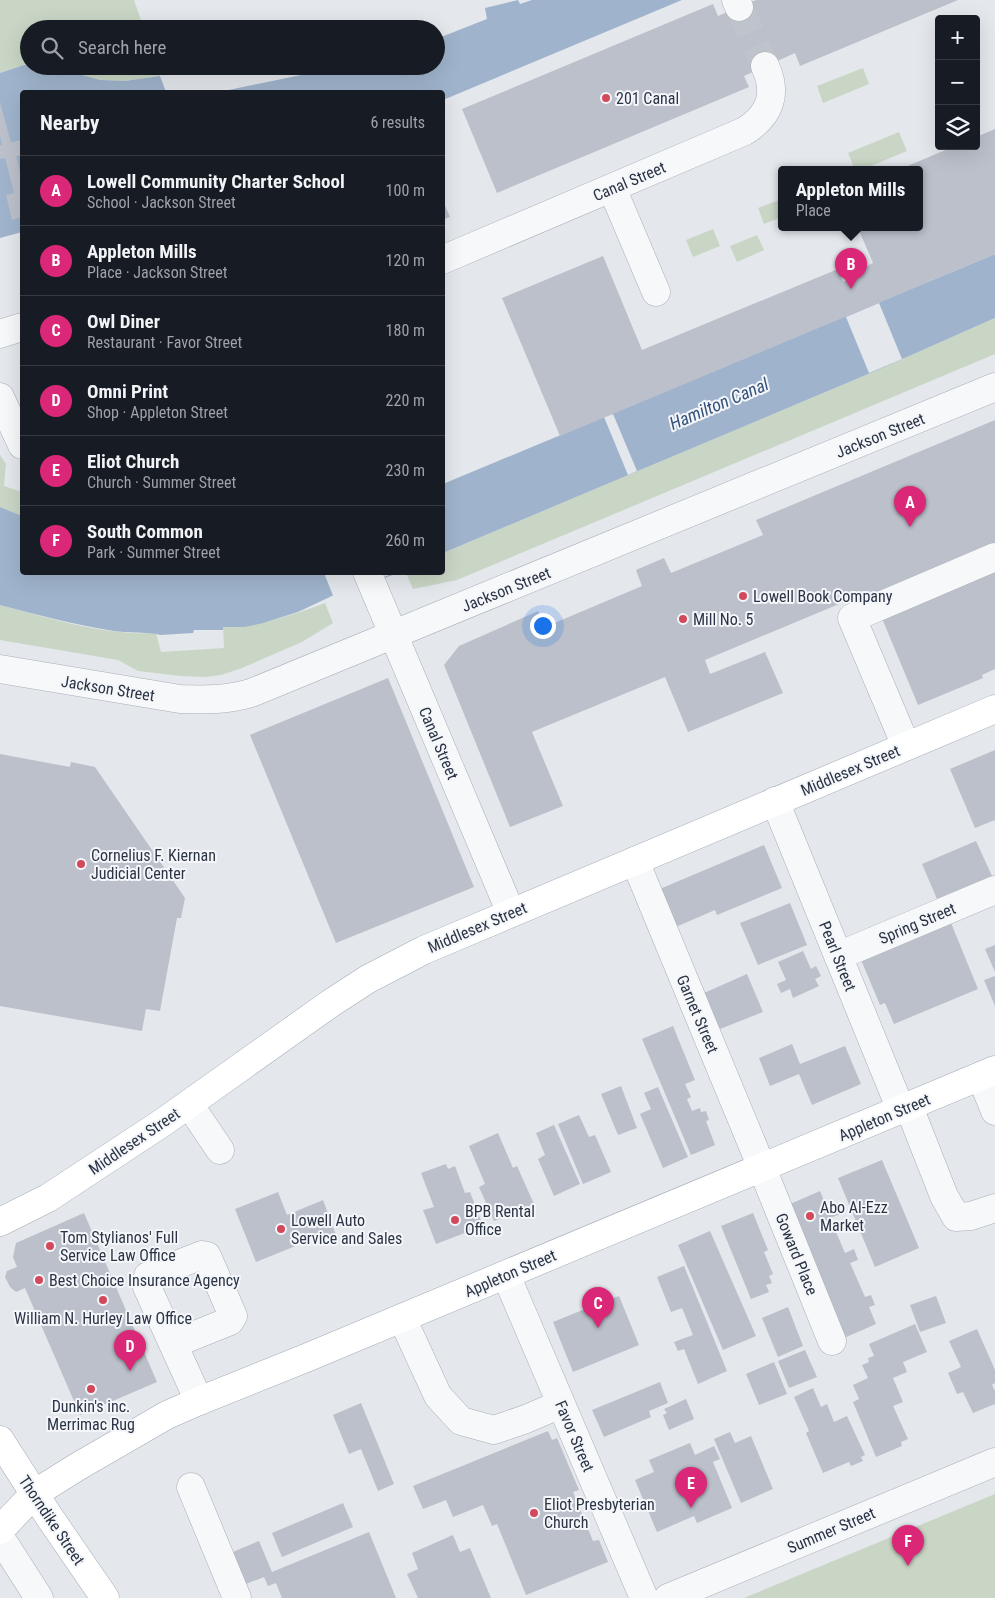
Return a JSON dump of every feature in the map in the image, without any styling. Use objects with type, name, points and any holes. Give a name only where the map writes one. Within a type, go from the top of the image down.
[{"type":"main road","name":"Middlesex Street","points":[[0,1222],[48,1198],[189,1104],[291,1030],[368,979],[424,950],[995,709]]},
{"type":"main road","name":"Appleton Street","points":[[0,1530],[34,1494],[76,1467],[159,1420],[199,1401],[506,1275],[988,1073]]},
{"type":"main road","name":"Thorndike Street","points":[[0,1440],[34,1494],[105,1598]]},
{"type":"street","name":"Canal Street","points":[[445,259],[738,135],[764,115],[770,100],[770,82],[766,66]]},
{"type":"street","points":[[612,188],[656,292]]},
{"type":"street","points":[[0,334],[20,328]]},
{"type":"street","name":"Jackson Street","points":[[0,670],[157,696],[209,700],[237,697],[266,688],[995,387]]},
{"type":"street","points":[[0,398],[20,438]]},
{"type":"street","points":[[906,746],[852,618],[995,557]]},
{"type":"street","name":"Canal Street","points":[[369,578],[511,913]]},
{"type":"street","name":"Pearl Street","points":[[775,801],[838,956],[944,1196],[956,1217],[971,1216],[995,1208]]},
{"type":"street","name":"Garnet Street","points":[[634,861],[762,1168]]},
{"type":"street","name":"Spring Street","points":[[838,956],[995,890]]},
{"type":"street","points":[[988,1073],[995,1111]]},
{"type":"street","points":[[189,1104],[220,1150]]},
{"type":"street","name":"Goward Place","points":[[762,1168],[832,1341]]},
{"type":"street","name":"Favor Street","points":[[506,1275],[644,1598]]},
{"type":"street","points":[[402,1318],[438,1396],[460,1421],[494,1430],[561,1404]]},
{"type":"street","points":[[173,1344],[199,1401]]},
{"type":"street","name":"Summer Street","points":[[668,1598],[995,1462]]},
{"type":"street","points":[[191,1487],[237,1598]]},
{"type":"street","points":[[0,1537],[39,1598]]},
{"type":"green space","points":[[0,0],[134,0],[141,20],[20,20],[20,66],[0,73]]},
{"type":"green space","points":[[863,68],[869,84],[823,103],[817,86]]},
{"type":"green space","points":[[82,75],[160,76],[125,81],[100,80]]},
{"type":"green space","points":[[899,132],[907,151],[871,166],[853,166],[848,153]]},
{"type":"green space","points":[[778,200],[778,219],[764,224],[758,208]]},
{"type":"green space","points":[[713,229],[720,246],[693,257],[686,240]]},
{"type":"green space","points":[[757,235],[764,250],[737,262],[730,246]]},
{"type":"green space","points":[[995,318],[995,354],[457,580],[413,589],[407,575],[445,575],[445,552],[873,372]]},
{"type":"green space","points":[[0,455],[6,464],[4,486],[20,491],[20,515],[0,507]]},
{"type":"green space","points":[[325,603],[333,623],[302,642],[242,668],[221,675],[205,677],[138,671],[118,660],[0,640],[0,605],[97,629],[117,632],[156,633],[161,652],[224,648],[223,627],[275,620]]},
{"type":"green space","points":[[995,1494],[995,1598],[744,1598]]},
{"type":"water","points":[[518,0],[520,4],[532,0],[682,0],[445,99],[445,90],[229,90],[301,75],[445,75],[445,35],[487,19],[485,8]]},
{"type":"water","points":[[20,66],[20,75],[82,75],[100,80],[125,81],[160,76],[183,90],[20,90],[20,141],[11,143],[6,158],[20,154],[20,192],[14,193],[20,218],[20,233],[0,238],[0,73]]},
{"type":"water","name":"Hamilton Canal","points":[[995,254],[995,318],[873,372],[445,552],[445,483]]},
{"type":"water","points":[[0,507],[20,515],[20,575],[393,575],[334,595],[298,612],[263,623],[245,627],[223,627],[223,630],[194,630],[193,633],[160,635],[114,631],[71,623],[0,605]]},
{"type":"pier","points":[[164,75],[189,90],[165,90],[160,76]]},
{"type":"pier","points":[[879,303],[902,359],[869,373],[846,317]]},
{"type":"pier","points":[[613,414],[637,471],[628,475],[604,417]]},
{"type":"pier","points":[[325,575],[389,575],[352,591],[334,598]]},
{"type":"building","name":"201 Canal","points":[[756,0],[958,0],[800,66],[795,53],[744,76],[749,87],[497,193],[462,109],[713,4],[718,16]]},
{"type":"building","points":[[0,102],[11,143],[20,141],[20,154],[16,155],[20,173],[20,218],[12,220],[6,195],[14,193],[5,158],[1,159],[0,157],[0,145],[2,145],[0,136]]},
{"type":"building","points":[[995,129],[995,254],[560,436],[502,298],[603,256],[642,350],[838,269],[843,282],[865,272],[863,268],[873,263],[859,231],[923,231],[923,166],[908,166],[946,150],[980,150],[980,135]]},
{"type":"building","points":[[445,206],[450,217],[445,219]]},
{"type":"building","name":"Mill No. 5","points":[[995,420],[995,549],[873,600],[870,591],[705,660],[710,674],[765,652],[783,693],[688,732],[665,677],[532,732],[563,806],[510,827],[444,665],[459,646],[538,611],[545,627],[642,586],[636,570],[664,558],[671,573],[763,535],[756,520]]},
{"type":"building","points":[[995,564],[995,669],[982,675],[983,678],[918,705],[881,616]]},
{"type":"building","points":[[388,678],[474,887],[336,943],[250,735]]},
{"type":"building","points":[[995,750],[995,820],[975,828],[950,769]]},
{"type":"building","name":"Cornelius F. Kiernan Judicial Center","points":[[0,754],[70,767],[71,762],[95,767],[185,898],[181,918],[177,918],[160,1011],[146,1009],[142,1031],[0,1006]]},
{"type":"building","points":[[976,841],[992,876],[937,899],[922,864]]},
{"type":"building","points":[[764,845],[782,888],[717,915],[715,910],[671,929],[655,891]]},
{"type":"building","points":[[790,903],[807,945],[758,965],[740,923]]},
{"type":"building","points":[[949,918],[978,989],[894,1024],[885,1003],[880,1005],[859,955]]},
{"type":"building","points":[[995,945],[995,972],[985,949]]},
{"type":"building","points":[[803,951],[811,969],[816,966],[821,976],[815,979],[819,986],[793,998],[790,989],[781,993],[777,984],[786,980],[778,962]]},
{"type":"building","points":[[747,974],[763,1012],[720,1029],[715,1026],[712,1010],[704,993]]},
{"type":"building","points":[[995,976],[995,1006],[984,980]]},
{"type":"building","points":[[673,1026],[695,1080],[685,1084],[691,1097],[687,1099],[692,1111],[700,1108],[701,1112],[706,1111],[709,1120],[706,1121],[715,1145],[691,1155],[642,1039]]},
{"type":"building","points":[[792,1044],[800,1064],[845,1046],[861,1084],[812,1105],[799,1074],[770,1086],[759,1058]]},
{"type":"building","points":[[621,1086],[637,1128],[618,1135],[601,1094]]},
{"type":"building","points":[[658,1087],[688,1157],[663,1168],[640,1114],[651,1109],[644,1093]]},
{"type":"building","points":[[579,1115],[589,1137],[595,1135],[611,1172],[583,1184],[558,1124]]},
{"type":"building","points":[[554,1125],[580,1184],[554,1196],[538,1159],[545,1155],[536,1133]]},
{"type":"building","points":[[498,1133],[513,1168],[517,1166],[534,1204],[494,1221],[479,1187],[485,1184],[469,1146]]},
{"type":"building","points":[[882,1160],[919,1248],[875,1267],[838,1178]]},
{"type":"building","points":[[446,1164],[448,1169],[455,1166],[465,1193],[470,1192],[483,1226],[436,1244],[423,1210],[434,1207],[421,1173]]},
{"type":"building","points":[[820,1191],[828,1210],[837,1206],[841,1214],[830,1218],[845,1253],[854,1249],[858,1260],[850,1263],[865,1297],[871,1295],[875,1305],[869,1307],[876,1324],[844,1338],[788,1205]]},
{"type":"building","points":[[278,1192],[287,1215],[323,1200],[336,1235],[315,1243],[313,1239],[256,1262],[235,1209]]},
{"type":"building","points":[[84,1213],[157,1382],[80,1415],[25,1288],[16,1292],[10,1287],[5,1277],[7,1271],[17,1267],[13,1257],[16,1243]]},
{"type":"building","points":[[753,1213],[768,1250],[764,1252],[773,1274],[769,1276],[772,1283],[766,1285],[769,1292],[751,1299],[721,1226]]},
{"type":"building","points":[[710,1231],[756,1336],[723,1350],[678,1245]]},
{"type":"building","points":[[684,1266],[727,1371],[698,1384],[684,1349],[678,1351],[674,1342],[693,1335],[682,1308],[671,1312],[657,1277]]},
{"type":"building","points":[[605,1293],[608,1300],[619,1296],[639,1345],[573,1372],[553,1322],[590,1307],[587,1300]]},
{"type":"building","points":[[936,1296],[946,1323],[920,1332],[910,1305]]},
{"type":"building","points":[[788,1307],[803,1346],[778,1357],[762,1318]]},
{"type":"building","points":[[915,1324],[927,1352],[903,1362],[907,1372],[893,1378],[903,1402],[893,1406],[908,1439],[901,1442],[902,1446],[876,1457],[853,1402],[859,1399],[853,1385],[868,1378],[862,1365],[869,1362],[868,1358],[874,1356],[869,1344]]},
{"type":"building","points":[[977,1329],[995,1370],[995,1383],[992,1385],[995,1391],[995,1404],[973,1413],[963,1392],[957,1394],[948,1373],[961,1367],[949,1341]]},
{"type":"building","points":[[805,1350],[817,1377],[789,1388],[778,1361]]},
{"type":"building","points":[[774,1362],[787,1394],[759,1405],[746,1374]]},
{"type":"building","points":[[660,1382],[668,1403],[649,1411],[651,1417],[604,1437],[592,1410]]},
{"type":"building","points":[[813,1388],[821,1407],[827,1404],[834,1422],[847,1416],[865,1455],[861,1457],[863,1461],[851,1466],[849,1462],[823,1473],[806,1433],[809,1431],[794,1397]]},
{"type":"building","points":[[686,1399],[694,1419],[669,1430],[663,1415],[667,1413],[664,1409]]},
{"type":"building","points":[[361,1403],[394,1484],[378,1491],[361,1449],[349,1454],[333,1415]]},
{"type":"building","name":"Eliot Presbyterian Church","points":[[548,1431],[552,1440],[557,1438],[579,1490],[573,1492],[593,1541],[599,1540],[608,1562],[526,1595],[497,1524],[492,1526],[483,1505],[453,1517],[446,1500],[423,1509],[413,1486]]},
{"type":"building","points":[[730,1432],[735,1443],[751,1436],[773,1489],[741,1503],[714,1439]]},
{"type":"building","points":[[690,1443],[695,1455],[714,1446],[720,1459],[713,1462],[732,1508],[697,1523],[694,1516],[657,1532],[635,1480],[654,1472],[649,1460]]},
{"type":"building","points":[[343,1503],[353,1527],[282,1557],[272,1533]]},
{"type":"building","points":[[369,1532],[396,1598],[282,1598],[276,1583],[268,1586],[264,1577],[246,1584],[233,1552],[259,1541],[272,1572]]},
{"type":"building","points":[[453,1535],[460,1552],[470,1548],[491,1598],[418,1598],[407,1574],[418,1569],[412,1553]]},
{"type":"tunnel","points":[[739,7],[765,66]]},
{"type":"place","name":"201 Canal","points":[[606,98]]},
{"type":"place","name":"Appleton Mills","points":[[851,289]]},
{"type":"place","name":"Lowell Community Charter School","points":[[910,527]]},
{"type":"place","name":"Lowell Book Company","points":[[743,596]]},
{"type":"place","name":"Mill No. 5","points":[[683,619]]},
{"type":"place","name":"Cornelius F. Kiernan Judicial Center","points":[[81,864]]},
{"type":"place","name":"Abo Al-Ezz Market","points":[[810,1216]]},
{"type":"place","name":"BPB Rental Office","points":[[455,1220]]},
{"type":"place","name":"Lowell Auto Service and Sales","points":[[281,1229]]},
{"type":"place","name":"Tom Stylianos' Full Service Law Office","points":[[50,1246]]},
{"type":"place","name":"Best Choice Insurance Agency","points":[[39,1280]]},
{"type":"place","name":"William N. Hurley Law Office","points":[[103,1300]]},
{"type":"place","name":"Owl Diner","points":[[598,1328]]},
{"type":"place","name":"Omni Print","points":[[130,1371]]},
{"type":"place","name":"Dunkin's inc. Merrimac Rug","points":[[91,1389]]},
{"type":"place","name":"Eliot Church","points":[[691,1508]]},
{"type":"place","name":"Eliot Presbyterian Church","points":[[534,1513]]},
{"type":"place","name":"South Common","points":[[908,1566]]}]
